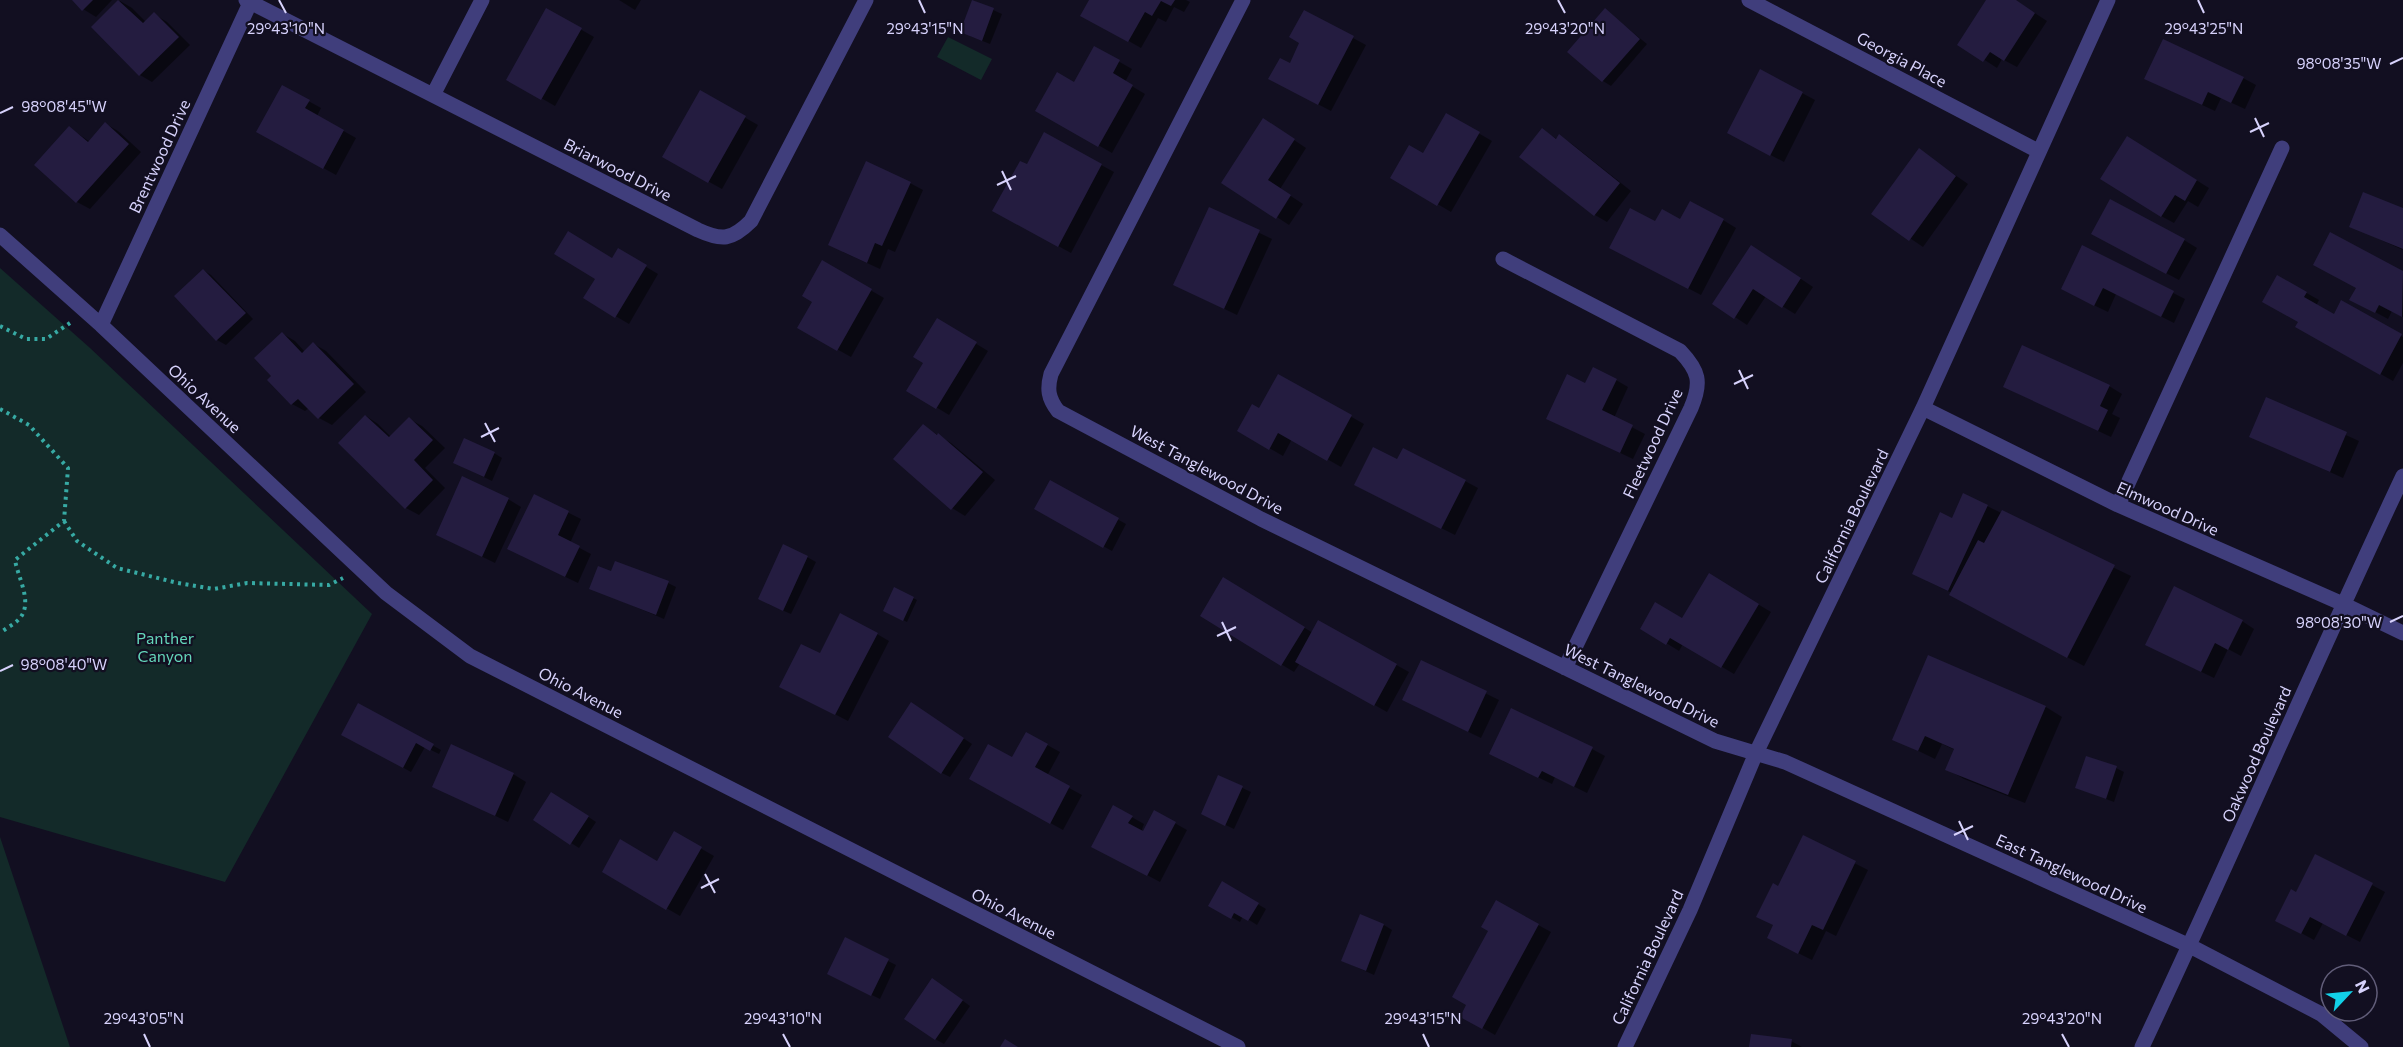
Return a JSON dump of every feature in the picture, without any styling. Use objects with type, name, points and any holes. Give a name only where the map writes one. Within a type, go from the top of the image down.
[{"type":"street","points":[[433,95],[482,0]]},
{"type":"street","name":"Briarwood Drive","points":[[248,1],[712,237],[727,238],[739,233],[751,221],[866,0]]},
{"type":"street","name":"West Tanglewood Drive","points":[[1243,0],[1051,374],[1048,388],[1050,400],[1058,411],[1261,519],[1715,741],[1756,753]]},
{"type":"street","name":"Georgia Place","points":[[1749,0],[2038,151]]},
{"type":"street","name":"California Boulevard","points":[[1625,1047],[1690,910],[1756,753],[1923,408],[2108,0]]},
{"type":"street","name":"Brentwood Drive","points":[[101,325],[248,1]]},
{"type":"street","points":[[2118,505],[2282,148]]},
{"type":"street","name":"Ohio Avenue","points":[[0,235],[101,325],[386,593],[470,656],[1238,1047]]},
{"type":"street","name":"Fleetwood Drive","points":[[1503,259],[1680,351],[1693,364],[1698,378],[1697,392],[1690,408],[1564,668]]},
{"type":"street","name":"Elmwood Drive","points":[[1923,408],[2118,505],[2343,604],[2403,633]]},
{"type":"street","name":"Oakwood Boulevard","points":[[2142,1047],[2403,476]]},
{"type":"street","name":"East Tanglewood Drive","points":[[1756,753],[1785,762],[2190,946],[2321,1014],[2361,1047]]},
{"type":"path","points":[[0,326],[26,339],[46,339],[86,312]]},
{"type":"path","points":[[0,409],[29,425],[68,468],[64,521],[77,541],[117,568],[214,589],[247,583],[329,585],[337,583],[358,566]]},
{"type":"path","points":[[0,633],[21,617],[27,600],[15,560],[64,521]]},
{"type":"green space","points":[[948,37],[992,59],[981,80],[937,57]]},
{"type":"green space","name":"Panther Canyon","points":[[0,268],[90,348],[372,614],[225,882],[0,817]]},
{"type":"green space","points":[[0,837],[70,1047],[0,1047]]},
{"type":"building","points":[[72,0],[93,0],[82,11]]},
{"type":"building","points":[[118,0],[143,23],[154,12],[179,37],[139,76],[91,27]]},
{"type":"building","points":[[972,0],[994,8],[982,41],[960,32]]},
{"type":"building","points":[[1089,0],[1175,0],[1171,6],[1161,1],[1152,16],[1145,12],[1128,42],[1080,16]]},
{"type":"building","points":[[1986,0],[2016,0],[2035,13],[2004,61],[1990,52],[1983,62],[1957,45]]},
{"type":"building","points":[[546,8],[582,28],[541,100],[506,80]]},
{"type":"building","points":[[1605,8],[1640,39],[1602,82],[1567,52]]},
{"type":"building","points":[[1304,10],[1354,36],[1318,105],[1268,79],[1280,58],[1290,63],[1299,43],[1289,37]]},
{"type":"building","points":[[2163,39],[2244,77],[2231,103],[2208,92],[2202,105],[2144,79]]},
{"type":"building","points":[[1094,46],[1120,60],[1113,73],[1133,85],[1098,147],[1035,111],[1057,72],[1074,82]]},
{"type":"building","points":[[1760,69],[1803,92],[1770,156],[1727,133]]},
{"type":"building","points":[[282,85],[310,100],[305,108],[344,130],[323,169],[256,132]]},
{"type":"building","points":[[700,90],[746,116],[708,183],[662,157]]},
{"type":"building","points":[[1446,113],[1480,132],[1437,206],[1390,178],[1409,145],[1423,153]]},
{"type":"building","points":[[1263,118],[1295,139],[1268,180],[1291,195],[1276,219],[1221,183]]},
{"type":"building","points":[[105,122],[129,144],[76,203],[34,165],[69,126],[88,142]]},
{"type":"building","points":[[1542,128],[1556,139],[1559,134],[1620,183],[1594,216],[1519,157]]},
{"type":"building","points":[[1044,132],[1102,164],[1058,247],[992,211],[1020,161],[1027,164]]},
{"type":"building","points":[[2127,136],[2197,180],[2185,201],[2175,195],[2161,217],[2100,179]]},
{"type":"building","points":[[1919,148],[1956,176],[1909,241],[1871,214]]},
{"type":"building","points":[[866,161],[911,182],[882,246],[875,243],[867,263],[828,245]]},
{"type":"building","points":[[2363,192],[2403,208],[2403,249],[2349,227]]},
{"type":"building","points":[[2110,199],[2185,239],[2166,274],[2091,234]]},
{"type":"building","points":[[1690,201],[1724,219],[1688,289],[1609,248],[1630,208],[1655,221],[1662,209],[1680,219]]},
{"type":"building","points":[[1209,207],[1260,230],[1224,309],[1173,285]]},
{"type":"building","points":[[568,231],[612,258],[618,248],[647,265],[615,318],[583,298],[595,279],[554,254]]},
{"type":"building","points":[[2330,232],[2403,271],[2402,317],[2379,305],[2375,313],[2349,300],[2356,288],[2313,265]]},
{"type":"building","points":[[1751,245],[1801,278],[1782,308],[1753,289],[1734,319],[1712,304]]},
{"type":"building","points":[[2082,245],[2174,291],[2161,317],[2103,288],[2094,306],[2061,289]]},
{"type":"building","points":[[822,260],[872,289],[837,351],[797,328],[812,302],[802,296]]},
{"type":"building","points":[[203,269],[246,313],[216,341],[174,296]]},
{"type":"building","points":[[2277,275],[2307,292],[2304,297],[2334,314],[2341,300],[2402,334],[2380,375],[2295,327],[2298,322],[2262,302]]},
{"type":"building","points":[[937,318],[977,342],[936,409],[906,391],[923,363],[913,357]]},
{"type":"building","points":[[282,332],[302,353],[313,342],[354,384],[318,419],[298,399],[291,405],[267,380],[271,376],[254,358]]},
{"type":"building","points":[[2022,345],[2110,385],[2100,406],[2108,410],[2098,431],[2003,387]]},
{"type":"building","points":[[1593,367],[1617,379],[1602,410],[1633,425],[1620,453],[1546,419],[1567,374],[1585,383]]},
{"type":"building","points":[[1278,374],[1352,415],[1327,461],[1278,433],[1269,450],[1237,431],[1252,404],[1259,408]]},
{"type":"building","points":[[2266,397],[2347,432],[2330,472],[2249,437]]},
{"type":"building","points":[[365,415],[389,437],[409,417],[433,440],[414,460],[433,480],[405,509],[338,443]]},
{"type":"building","points":[[923,424],[937,435],[938,433],[983,472],[951,510],[893,459]]},
{"type":"building","points":[[464,438],[495,452],[484,477],[453,463]]},
{"type":"building","points":[[1373,447],[1397,459],[1403,448],[1466,480],[1441,529],[1354,485]]},
{"type":"building","points":[[462,476],[509,498],[482,557],[436,535]]},
{"type":"building","points":[[1050,480],[1119,518],[1103,548],[1034,509]]},
{"type":"building","points":[[1963,493],[1988,505],[1948,591],[1912,574],[1940,512],[1952,518]]},
{"type":"building","points":[[534,494],[569,511],[558,535],[580,546],[565,577],[507,549]]},
{"type":"building","points":[[2002,510],[2115,565],[2067,658],[1949,595],[1978,540],[1984,543]]},
{"type":"building","points":[[783,544],[808,556],[783,611],[758,599]]},
{"type":"building","points":[[615,561],[669,581],[656,615],[589,589],[598,566],[611,571]]},
{"type":"building","points":[[1709,573],[1759,604],[1721,668],[1670,638],[1666,645],[1640,629],[1655,602],[1682,618]]},
{"type":"building","points":[[1223,577],[1305,627],[1281,666],[1200,616]]},
{"type":"building","points":[[2174,586],[2243,620],[2228,650],[2215,643],[2201,672],[2145,645]]},
{"type":"building","points":[[894,587],[914,597],[903,621],[883,611]]},
{"type":"building","points":[[840,613],[878,633],[835,715],[779,687],[801,644],[820,653]]},
{"type":"building","points":[[1318,620],[1397,664],[1374,706],[1295,662]]},
{"type":"building","points":[[1928,655],[2046,706],[2008,795],[1945,770],[1954,749],[1925,736],[1918,751],[1892,740]]},
{"type":"building","points":[[1421,660],[1487,691],[1468,732],[1402,700]]},
{"type":"building","points":[[911,702],[964,738],[941,774],[888,737]]},
{"type":"building","points":[[358,703],[434,744],[430,751],[416,743],[403,768],[341,735]]},
{"type":"building","points":[[1511,708],[1593,747],[1574,787],[1542,771],[1538,778],[1489,754]]},
{"type":"building","points":[[1026,732],[1048,744],[1035,767],[1070,786],[1050,824],[969,779],[988,744],[1012,757]]},
{"type":"building","points":[[451,744],[514,773],[495,816],[432,787]]},
{"type":"building","points":[[2086,756],[2117,766],[2106,799],[2075,788]]},
{"type":"building","points":[[1218,775],[1243,786],[1225,826],[1201,814]]},
{"type":"building","points":[[551,792],[589,816],[570,845],[533,820]]},
{"type":"building","points":[[1113,805],[1133,816],[1128,823],[1143,831],[1154,810],[1176,822],[1147,876],[1091,847]]},
{"type":"building","points":[[674,831],[702,847],[666,910],[602,872],[620,839],[657,861]]},
{"type":"building","points":[[1803,835],[1856,861],[1823,930],[1812,925],[1798,954],[1767,938],[1773,925],[1756,917],[1773,883],[1778,886]]},
{"type":"building","points":[[2315,854],[2373,883],[2346,936],[2310,917],[2301,934],[2275,921],[2291,889],[2296,892]]},
{"type":"building","points":[[1222,881],[1259,903],[1248,921],[1234,913],[1231,919],[1208,906]]},
{"type":"building","points":[[1496,900],[1539,924],[1482,1029],[1460,1017],[1466,1005],[1452,997],[1488,931],[1481,927]]},
{"type":"building","points":[[1360,914],[1384,924],[1366,971],[1341,961]]},
{"type":"building","points":[[845,937],[889,959],[871,996],[827,974]]},
{"type":"building","points":[[932,978],[963,1000],[935,1040],[904,1019]]},
{"type":"building","points":[[1751,1034],[1792,1039],[1791,1047],[1749,1047]]},
{"type":"building","points":[[1005,1039],[1018,1047],[1000,1047]]}]
